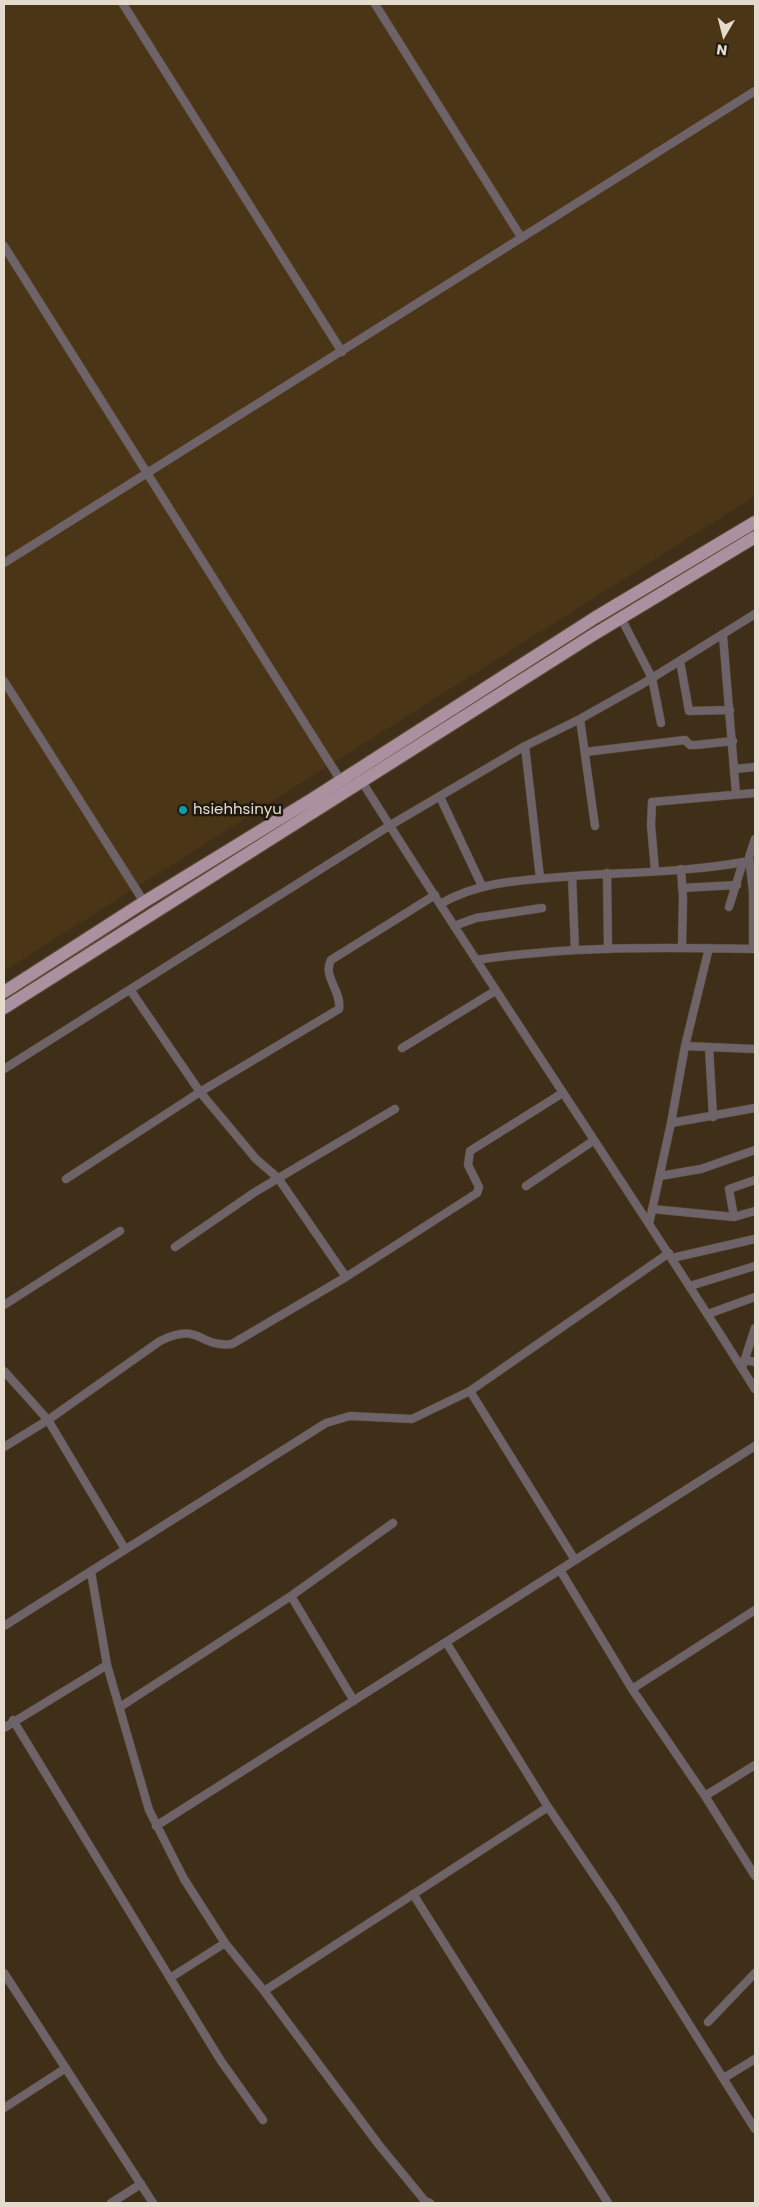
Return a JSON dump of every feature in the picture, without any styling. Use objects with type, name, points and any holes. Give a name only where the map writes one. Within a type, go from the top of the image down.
[{"type":"main road","points":[[4,992],[144,902],[356,772],[596,617],[755,522]]},
{"type":"main road","points":[[4,1008],[363,783],[621,618],[755,537]]},
{"type":"street","points":[[122,4],[342,352]]},
{"type":"street","points":[[374,4],[521,237]]},
{"type":"street","points":[[4,563],[755,91]]},
{"type":"street","points":[[4,246],[341,781]]},
{"type":"street","points":[[4,1069],[389,826],[524,746],[580,719],[652,678],[723,636],[755,614]]},
{"type":"street","points":[[621,618],[652,678],[661,723]]},
{"type":"street","points":[[723,636],[736,794]]},
{"type":"street","points":[[680,661],[689,711],[730,710]]},
{"type":"street","points":[[4,681],[144,902]]},
{"type":"street","points":[[580,719],[595,826]]},
{"type":"street","points":[[585,752],[685,740],[690,745],[733,741]]},
{"type":"street","points":[[524,746],[540,878]]},
{"type":"street","points":[[735,769],[755,767]]},
{"type":"street","points":[[356,772],[593,1142],[671,1255],[708,1314],[744,1364],[755,1388]]},
{"type":"street","points":[[655,871],[651,826],[652,802],[755,793]]},
{"type":"street","points":[[440,797],[482,886]]},
{"type":"street","points":[[476,960],[522,953],[608,948],[682,947],[754,949],[750,852],[755,840]]},
{"type":"street","points":[[440,904],[459,893],[482,886],[540,878],[750,865]]},
{"type":"street","points":[[729,908],[737,885],[750,865]]},
{"type":"street","points":[[681,869],[682,947]]},
{"type":"street","points":[[607,873],[608,948]]},
{"type":"street","points":[[572,876],[575,950]]},
{"type":"street","points":[[682,888],[737,885]]},
{"type":"street","points":[[66,1179],[200,1092],[339,1009],[339,999],[328,971],[332,960],[435,895]]},
{"type":"street","points":[[454,926],[476,918],[542,908]]},
{"type":"street","points":[[649,1224],[672,1123],[685,1046],[709,948]]},
{"type":"street","points":[[131,990],[200,1092],[256,1159],[278,1178],[346,1277]]},
{"type":"street","points":[[402,1048],[495,991]]},
{"type":"street","points":[[685,1046],[755,1049]]},
{"type":"street","points":[[709,1047],[713,1117]]},
{"type":"street","points":[[4,1447],[48,1420],[160,1341],[174,1334],[187,1332],[196,1334],[214,1344],[232,1344],[346,1277],[477,1193],[479,1188],[468,1165],[470,1151],[562,1094]]},
{"type":"street","points":[[672,1123],[755,1108]]},
{"type":"street","points":[[175,1247],[278,1178],[394,1109]]},
{"type":"street","points":[[526,1186],[593,1142]]},
{"type":"street","points":[[660,1176],[695,1170],[755,1150]]},
{"type":"street","points":[[734,1216],[729,1189],[755,1180]]},
{"type":"street","points":[[652,1209],[734,1216],[755,1211]]},
{"type":"street","points":[[4,1305],[120,1230]]},
{"type":"street","points":[[4,1626],[326,1423],[350,1416],[412,1419],[470,1392],[671,1255],[755,1239]]},
{"type":"street","points":[[690,1286],[755,1266]]},
{"type":"street","points":[[708,1314],[755,1297]]},
{"type":"street","points":[[744,1364],[755,1328]]},
{"type":"street","points":[[744,1364],[755,1362]]},
{"type":"street","points":[[4,1371],[48,1420],[125,1549]]},
{"type":"street","points":[[470,1392],[575,1560]]},
{"type":"street","points":[[156,1826],[755,1446]]},
{"type":"street","points":[[120,1707],[291,1596],[393,1523]]},
{"type":"street","points":[[560,1570],[632,1689],[706,1796],[755,1876]]},
{"type":"street","points":[[91,1572],[107,1665],[149,1810],[184,1879],[225,1943],[264,1991],[379,2145],[425,2202]]},
{"type":"street","points":[[291,1596],[354,1701]]},
{"type":"street","points":[[632,1689],[755,1610]]},
{"type":"street","points":[[446,1642],[548,1807],[724,2078],[755,2129]]},
{"type":"street","points":[[4,1728],[13,1720],[107,1665]]},
{"type":"street","points":[[13,1720],[221,2061],[263,2120]]},
{"type":"street","points":[[706,1796],[755,1765]]},
{"type":"street","points":[[264,1991],[548,1807]]},
{"type":"street","points":[[413,1894],[608,2203]]},
{"type":"street","points":[[170,1978],[225,1943]]},
{"type":"street","points":[[4,1973],[153,2203]]},
{"type":"street","points":[[708,2022],[755,1973]]},
{"type":"street","points":[[724,2078],[755,2059]]},
{"type":"street","points":[[4,2108],[66,2068]]},
{"type":"street","points":[[111,2203],[141,2184]]},
{"type":"shaded area","points":[[4,4],[755,4],[755,496],[4,971]]},
{"type":"place","name":"hsiehhsinyu","points":[[183,810]]}]
